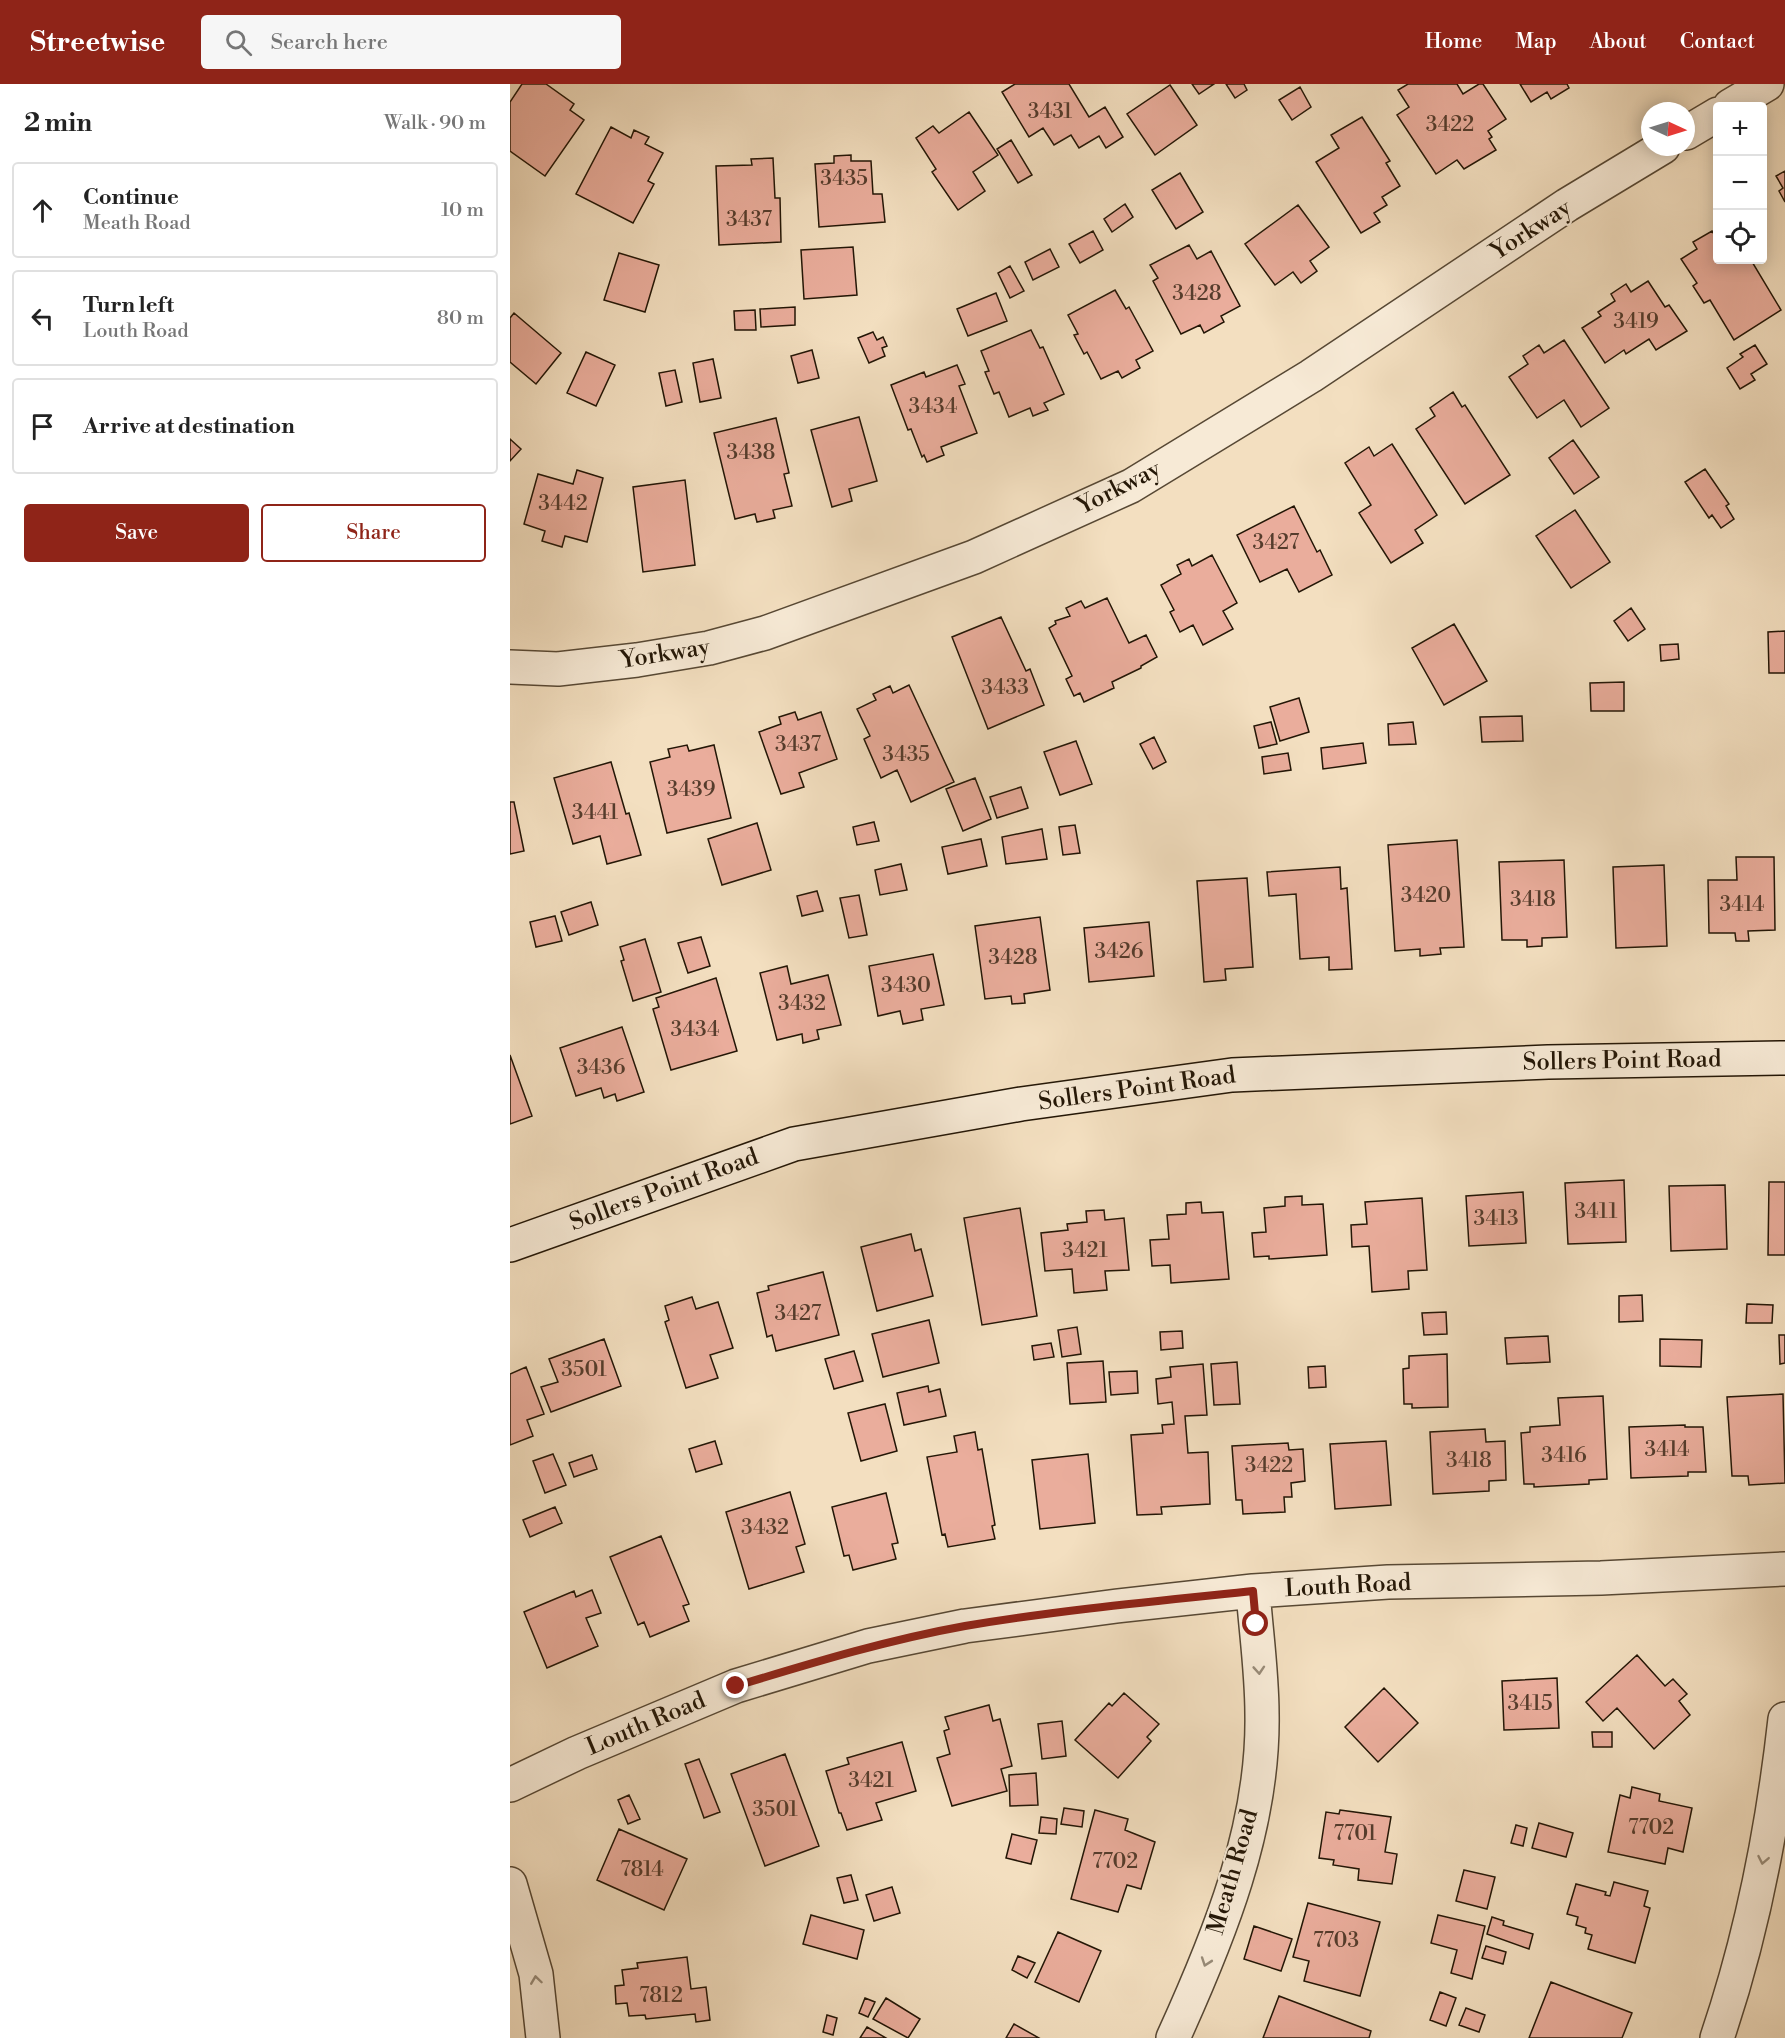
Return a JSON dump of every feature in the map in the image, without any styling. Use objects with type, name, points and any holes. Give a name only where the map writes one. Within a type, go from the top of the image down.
[{"type":"street","points":[[1737,102],[1767,84]]},
{"type":"street","points":[[1695,128],[1713,117]]},
{"type":"street","name":"Yorkway","points":[[510,667],[558,669],[637,660],[709,648],[765,633],[985,552],[1131,486],[1311,376],[1567,205],[1648,156]]},
{"type":"street","name":"Sollers Point Road","points":[[510,1245],[794,1144],[1022,1104],[1232,1075],[1548,1062],[1785,1058]]},
{"type":"street","name":"Louth Road","points":[[510,1785],[577,1753],[736,1686],[868,1646],[965,1626],[1253,1591],[1388,1582],[1601,1578],[1785,1569]]},
{"type":"street","name":"Meath Road","points":[[1173,2038],[1202,1975],[1251,1828],[1259,1768],[1262,1714],[1253,1591]]},
{"type":"street","points":[[1717,2038],[1730,1999],[1757,1893],[1778,1785],[1785,1719]]},
{"type":"street","points":[[510,1884],[536,1974],[543,2038]]},
{"type":"building","points":[[522,84],[546,84],[574,104],[570,110],[584,120],[545,176],[510,151],[510,102]]},
{"type":"building","points":[[1015,84],[1069,84],[1089,117],[1105,107],[1123,137],[1106,148],[1099,136],[1079,148],[1071,135],[1054,145],[1043,128],[1029,137],[1002,92]]},
{"type":"building","points":[[1192,84],[1214,84],[1199,94]]},
{"type":"building","points":[[1226,84],[1244,84],[1247,90],[1235,98]]},
{"type":"building","points":[[1408,84],[1457,84],[1463,94],[1483,84],[1506,119],[1488,131],[1492,137],[1489,139],[1496,150],[1464,169],[1457,160],[1436,174],[1397,115],[1409,107],[1398,90]]},
{"type":"building","points":[[1520,84],[1567,84],[1569,88],[1551,99],[1547,92],[1531,102]]},
{"type":"building","points":[[1170,85],[1197,125],[1155,155],[1127,114]]},
{"type":"building","points":[[1300,87],[1311,107],[1292,120],[1279,100]]},
{"type":"building","points":[[969,112],[998,155],[973,172],[985,191],[958,210],[932,172],[936,169],[916,138],[933,126],[939,133]]},
{"type":"building","points":[[1362,117],[1390,161],[1386,163],[1400,186],[1382,197],[1387,205],[1374,213],[1380,222],[1361,233],[1316,162],[1339,148],[1331,135]]},
{"type":"building","points":[[611,127],[631,138],[634,130],[649,137],[645,144],[663,153],[648,181],[654,184],[633,223],[576,194]]},
{"type":"building","points":[[1011,140],[1032,175],[1018,183],[997,149]]},
{"type":"building","points":[[851,155],[851,161],[871,161],[873,194],[882,194],[885,222],[819,227],[815,164],[834,163],[834,156]]},
{"type":"building","points":[[773,158],[775,198],[780,198],[781,242],[719,245],[716,166],[752,165],[751,159]]},
{"type":"building","points":[[1785,171],[1785,202],[1779,191],[1783,188],[1776,176]]},
{"type":"building","points":[[1180,173],[1203,212],[1176,229],[1152,190]]},
{"type":"building","points":[[1125,204],[1133,217],[1112,232],[1104,219]]},
{"type":"building","points":[[1298,205],[1329,247],[1310,261],[1317,271],[1301,283],[1293,272],[1275,285],[1245,244]]},
{"type":"building","points":[[1093,231],[1103,250],[1080,263],[1069,244]]},
{"type":"building","points":[[1712,231],[1713,264],[1753,264],[1781,310],[1734,340],[1710,300],[1704,303],[1693,286],[1697,283],[1681,259],[1697,249],[1693,242]]},
{"type":"building","points":[[1189,245],[1197,259],[1211,251],[1240,306],[1221,316],[1224,322],[1204,333],[1200,325],[1181,334],[1153,281],[1158,278],[1150,265]]},
{"type":"building","points":[[853,247],[857,295],[804,299],[801,250]]},
{"type":"building","points":[[1050,249],[1059,267],[1033,280],[1025,262]]},
{"type":"building","points":[[619,253],[659,265],[645,312],[604,300]]},
{"type":"building","points":[[1010,266],[1024,291],[1010,298],[998,273]]},
{"type":"building","points":[[1648,281],[1665,307],[1669,305],[1687,331],[1656,350],[1649,339],[1626,354],[1624,350],[1605,363],[1582,328],[1601,316],[1598,312],[1615,301],[1611,294],[1626,284],[1631,292]]},
{"type":"building","points":[[1115,290],[1126,309],[1129,307],[1153,351],[1136,360],[1140,368],[1122,378],[1118,371],[1101,379],[1087,352],[1084,354],[1074,335],[1078,334],[1068,315]]},
{"type":"building","points":[[996,293],[1007,321],[968,336],[957,309]]},
{"type":"building","points":[[795,307],[795,325],[761,327],[760,309]]},
{"type":"building","points":[[755,310],[756,330],[735,330],[734,311]]},
{"type":"building","points":[[514,313],[561,353],[536,384],[510,362],[510,318]]},
{"type":"building","points":[[1031,330],[1040,348],[1043,347],[1064,394],[1044,403],[1048,410],[1033,416],[1030,408],[1009,417],[999,392],[994,394],[985,372],[989,371],[981,351]]},
{"type":"building","points":[[873,332],[877,340],[883,337],[887,346],[882,348],[885,356],[869,363],[858,338]]},
{"type":"building","points":[[1564,340],[1609,408],[1581,427],[1564,400],[1537,418],[1509,377],[1528,364],[1523,356],[1539,345],[1544,353]]},
{"type":"building","points":[[1755,345],[1767,364],[1751,374],[1755,380],[1740,389],[1727,368],[1743,357],[1740,354]]},
{"type":"building","points":[[812,350],[819,378],[798,383],[791,356]]},
{"type":"building","points":[[586,352],[615,365],[596,406],[567,393]]},
{"type":"building","points":[[713,359],[721,398],[700,402],[693,363]]},
{"type":"building","points":[[957,365],[965,384],[959,386],[977,433],[941,447],[944,455],[927,462],[924,455],[922,457],[911,429],[908,430],[891,385],[924,372],[926,377]]},
{"type":"building","points":[[675,370],[682,402],[666,406],[659,373]]},
{"type":"building","points":[[1453,392],[1462,407],[1465,405],[1510,475],[1465,504],[1416,429],[1435,416],[1430,408]]},
{"type":"building","points":[[859,417],[877,481],[849,489],[852,501],[832,507],[811,430]]},
{"type":"building","points":[[776,418],[789,473],[784,474],[792,506],[773,510],[775,518],[757,522],[755,514],[735,519],[714,433]]},
{"type":"building","points":[[510,439],[521,449],[510,461]]},
{"type":"building","points":[[1573,440],[1599,477],[1574,494],[1549,458]]},
{"type":"building","points":[[1392,444],[1437,515],[1415,530],[1423,543],[1391,563],[1359,513],[1371,505],[1345,463],[1369,447],[1374,456]]},
{"type":"building","points":[[1705,469],[1729,504],[1726,506],[1734,519],[1721,528],[1712,515],[1709,518],[1685,482]]},
{"type":"building","points":[[577,470],[603,478],[587,542],[565,536],[562,547],[542,541],[545,531],[524,524],[538,474],[573,484]]},
{"type":"building","points":[[685,480],[695,565],[643,572],[633,487]]},
{"type":"building","points":[[1294,506],[1317,552],[1320,550],[1332,575],[1299,592],[1287,569],[1260,582],[1237,535]]},
{"type":"building","points":[[1575,510],[1610,562],[1571,588],[1536,536]]},
{"type":"building","points":[[1212,555],[1237,603],[1223,611],[1233,629],[1203,645],[1193,625],[1180,632],[1170,612],[1174,610],[1161,585],[1181,574],[1177,565],[1189,559],[1192,566]]},
{"type":"building","points":[[1107,598],[1129,643],[1146,635],[1157,657],[1141,668],[1112,682],[1114,688],[1084,702],[1080,693],[1074,696],[1066,679],[1072,676],[1049,628],[1056,624],[1055,621],[1070,616],[1066,608],[1081,601],[1085,608]]},
{"type":"building","points":[[1631,608],[1645,629],[1628,641],[1614,621]]},
{"type":"building","points":[[1001,617],[1026,671],[1030,669],[1044,705],[988,729],[952,637]]},
{"type":"building","points":[[1454,624],[1487,681],[1444,705],[1412,648]]},
{"type":"building","points":[[1785,631],[1785,673],[1769,673],[1768,632]]},
{"type":"building","points":[[1678,644],[1679,659],[1661,661],[1660,645]]},
{"type":"building","points":[[1624,682],[1624,711],[1591,711],[1590,683]]},
{"type":"building","points":[[909,685],[954,782],[911,802],[897,770],[881,778],[864,739],[870,736],[857,709],[876,700],[873,694],[890,686],[893,693]]},
{"type":"building","points":[[1299,698],[1309,732],[1280,741],[1270,707]]},
{"type":"building","points":[[795,712],[798,720],[821,712],[837,759],[799,773],[804,787],[781,794],[759,732],[781,724],[779,717]]},
{"type":"building","points":[[1522,716],[1523,741],[1482,742],[1480,717]]},
{"type":"building","points":[[1271,722],[1277,744],[1259,748],[1254,726]]},
{"type":"building","points":[[1413,722],[1416,744],[1389,745],[1388,724]]},
{"type":"building","points":[[1154,737],[1166,762],[1153,769],[1140,744]]},
{"type":"building","points":[[1076,741],[1092,784],[1060,795],[1044,752]]},
{"type":"building","points":[[1363,743],[1366,763],[1323,769],[1321,748]]},
{"type":"building","points":[[687,745],[689,751],[714,745],[731,818],[667,833],[650,762],[670,757],[668,749]]},
{"type":"building","points":[[1288,753],[1291,770],[1264,774],[1262,757]]},
{"type":"building","points":[[611,762],[641,855],[607,864],[600,836],[573,844],[554,778]]},
{"type":"building","points":[[975,778],[991,819],[963,831],[946,789]]},
{"type":"building","points":[[1021,787],[1028,808],[997,818],[990,797]]},
{"type":"building","points":[[510,802],[514,802],[524,851],[510,854]]},
{"type":"building","points":[[874,822],[879,841],[857,845],[853,827]]},
{"type":"building","points":[[757,823],[771,870],[722,885],[708,839]]},
{"type":"building","points":[[1075,825],[1080,853],[1063,855],[1059,827]]},
{"type":"building","points":[[1042,829],[1047,859],[1006,864],[1002,837]]},
{"type":"building","points":[[981,839],[987,866],[948,874],[942,847]]},
{"type":"building","points":[[1457,840],[1464,947],[1440,948],[1441,954],[1420,956],[1420,949],[1395,951],[1388,845]]},
{"type":"building","points":[[1736,857],[1774,857],[1775,930],[1748,931],[1749,941],[1736,941],[1735,933],[1709,933],[1708,880],[1737,880]]},
{"type":"building","points":[[1564,860],[1567,937],[1542,938],[1542,946],[1527,947],[1527,940],[1502,940],[1499,862]]},
{"type":"building","points":[[901,864],[907,890],[880,895],[875,870]]},
{"type":"building","points":[[1664,865],[1667,946],[1616,948],[1613,867]]},
{"type":"building","points":[[1340,867],[1341,889],[1347,888],[1352,969],[1329,970],[1329,957],[1300,959],[1296,894],[1269,896],[1267,872]]},
{"type":"building","points":[[1247,878],[1253,967],[1225,969],[1226,980],[1204,982],[1197,881]]},
{"type":"building","points":[[817,891],[823,911],[802,916],[797,896]]},
{"type":"building","points":[[859,895],[867,935],[849,938],[840,898]]},
{"type":"building","points":[[591,902],[598,925],[569,935],[561,912]]},
{"type":"building","points":[[555,916],[562,941],[536,947],[530,922]]},
{"type":"building","points":[[1040,917],[1050,990],[1024,994],[1025,1003],[1012,1004],[1011,996],[985,999],[975,926]]},
{"type":"building","points":[[1149,922],[1154,976],[1089,982],[1084,928]]},
{"type":"building","points":[[701,937],[710,966],[688,973],[678,943]]},
{"type":"building","points":[[645,939],[661,992],[633,1001],[621,961],[624,960],[620,947]]},
{"type":"building","points":[[933,954],[944,1005],[921,1009],[923,1020],[903,1024],[900,1011],[878,1016],[869,966]]},
{"type":"building","points":[[787,966],[791,984],[828,975],[841,1025],[817,1030],[819,1039],[803,1043],[802,1034],[777,1040],[760,973]]},
{"type":"building","points":[[716,978],[737,1051],[671,1070],[653,1009],[659,1007],[656,998]]},
{"type":"building","points":[[622,1027],[644,1092],[617,1101],[615,1094],[604,1098],[601,1088],[576,1096],[560,1048]]},
{"type":"building","points":[[510,1055],[532,1116],[510,1124]]},
{"type":"building","points":[[1624,1180],[1626,1242],[1568,1244],[1565,1183]]},
{"type":"building","points":[[1769,1182],[1785,1182],[1785,1255],[1768,1255]]},
{"type":"building","points":[[1725,1185],[1727,1249],[1671,1251],[1669,1186]]},
{"type":"building","points":[[1523,1192],[1526,1243],[1469,1246],[1466,1196]]},
{"type":"building","points":[[1302,1196],[1302,1205],[1323,1204],[1327,1255],[1269,1259],[1269,1256],[1254,1257],[1252,1233],[1266,1232],[1264,1208],[1285,1206],[1285,1197]]},
{"type":"building","points":[[1422,1198],[1427,1270],[1408,1271],[1409,1289],[1372,1292],[1369,1246],[1352,1247],[1351,1225],[1367,1224],[1365,1202]]},
{"type":"building","points":[[1201,1202],[1202,1213],[1223,1212],[1229,1279],[1171,1283],[1170,1265],[1152,1266],[1150,1240],[1169,1239],[1167,1215],[1186,1214],[1186,1203]]},
{"type":"building","points":[[1020,1208],[1037,1316],[982,1325],[964,1218]]},
{"type":"building","points":[[1104,1210],[1105,1220],[1124,1218],[1129,1270],[1105,1271],[1107,1290],[1074,1293],[1072,1269],[1045,1271],[1041,1233],[1068,1230],[1067,1224],[1087,1222],[1086,1211]]},
{"type":"building","points":[[911,1234],[915,1251],[921,1249],[933,1296],[877,1311],[861,1247]]},
{"type":"building","points":[[823,1272],[839,1335],[776,1351],[772,1335],[767,1337],[757,1293],[769,1290],[768,1286]]},
{"type":"building","points":[[1642,1295],[1643,1321],[1619,1322],[1619,1296]]},
{"type":"building","points":[[692,1297],[696,1309],[718,1302],[733,1348],[710,1355],[718,1378],[686,1388],[665,1322],[669,1320],[665,1306]]},
{"type":"building","points":[[1747,1304],[1773,1305],[1772,1323],[1746,1323]]},
{"type":"building","points":[[1446,1312],[1447,1334],[1424,1335],[1422,1313]]},
{"type":"building","points":[[929,1320],[939,1363],[883,1377],[872,1334]]},
{"type":"building","points":[[1077,1327],[1081,1354],[1062,1357],[1058,1330]]},
{"type":"building","points":[[1182,1331],[1183,1348],[1161,1350],[1160,1332]]},
{"type":"building","points":[[1779,1335],[1785,1335],[1785,1363],[1780,1364]]},
{"type":"building","points":[[1548,1336],[1550,1362],[1507,1364],[1505,1338]]},
{"type":"building","points":[[604,1339],[621,1386],[551,1412],[541,1387],[558,1382],[549,1359]]},
{"type":"building","points":[[1660,1339],[1702,1340],[1701,1367],[1660,1366]]},
{"type":"building","points":[[1051,1343],[1054,1357],[1034,1360],[1032,1346]]},
{"type":"building","points":[[854,1351],[863,1381],[834,1389],[825,1359]]},
{"type":"building","points":[[1447,1354],[1448,1407],[1412,1408],[1412,1404],[1404,1404],[1403,1369],[1409,1368],[1409,1356]]},
{"type":"building","points":[[1103,1361],[1106,1402],[1070,1404],[1067,1363]]},
{"type":"building","points":[[1237,1362],[1240,1404],[1214,1405],[1211,1364]]},
{"type":"building","points":[[1203,1364],[1207,1415],[1185,1416],[1188,1453],[1208,1452],[1210,1504],[1161,1507],[1162,1514],[1137,1515],[1131,1435],[1163,1433],[1162,1425],[1174,1424],[1172,1402],[1158,1404],[1156,1379],[1171,1377],[1170,1367]]},
{"type":"building","points":[[1325,1366],[1326,1387],[1309,1388],[1308,1367]]},
{"type":"building","points":[[526,1367],[544,1414],[527,1420],[533,1436],[510,1445],[510,1374]]},
{"type":"building","points":[[1137,1371],[1138,1393],[1111,1395],[1109,1372]]},
{"type":"building","points":[[928,1386],[929,1392],[940,1389],[946,1416],[904,1425],[897,1393]]},
{"type":"building","points":[[1783,1394],[1785,1483],[1749,1485],[1748,1476],[1732,1476],[1727,1397]]},
{"type":"building","points":[[1603,1396],[1607,1479],[1589,1480],[1589,1484],[1534,1487],[1534,1484],[1524,1484],[1521,1433],[1530,1432],[1530,1427],[1560,1425],[1558,1398]]},
{"type":"building","points":[[885,1404],[897,1451],[861,1461],[848,1413]]},
{"type":"building","points":[[1685,1425],[1685,1427],[1703,1427],[1706,1472],[1688,1472],[1688,1476],[1631,1478],[1629,1427]]},
{"type":"building","points":[[1485,1429],[1486,1442],[1505,1441],[1506,1480],[1489,1481],[1489,1491],[1433,1494],[1430,1432]]},
{"type":"building","points":[[975,1432],[978,1450],[982,1449],[995,1525],[992,1526],[995,1539],[948,1547],[945,1534],[942,1535],[927,1457],[957,1452],[954,1436]]},
{"type":"building","points":[[715,1441],[722,1464],[696,1472],[689,1449]]},
{"type":"building","points":[[1386,1441],[1391,1505],[1335,1509],[1330,1444]]},
{"type":"building","points":[[1288,1443],[1289,1450],[1303,1449],[1305,1481],[1291,1483],[1292,1497],[1284,1497],[1285,1512],[1243,1514],[1242,1500],[1236,1500],[1232,1446]]},
{"type":"building","points":[[553,1454],[566,1485],[545,1493],[533,1461]]},
{"type":"building","points":[[1088,1454],[1095,1523],[1040,1529],[1032,1460]]},
{"type":"building","points":[[592,1455],[597,1469],[574,1477],[569,1463]]},
{"type":"building","points":[[790,1492],[805,1544],[796,1547],[804,1572],[749,1589],[726,1512]]},
{"type":"building","points":[[886,1493],[898,1543],[892,1544],[896,1559],[853,1570],[849,1555],[844,1556],[832,1507]]},
{"type":"building","points":[[555,1507],[562,1523],[530,1537],[523,1520]]},
{"type":"building","points":[[661,1536],[689,1604],[683,1606],[689,1621],[650,1637],[644,1622],[638,1625],[610,1557]]},
{"type":"building","points":[[592,1590],[601,1613],[586,1618],[598,1646],[547,1668],[524,1612],[574,1591],[576,1597]]},
{"type":"building","points":[[1637,1655],[1665,1686],[1673,1679],[1687,1694],[1679,1701],[1690,1715],[1654,1749],[1617,1708],[1603,1721],[1586,1702]]},
{"type":"building","points":[[1557,1678],[1559,1728],[1504,1730],[1502,1681]]},
{"type":"building","points":[[1384,1688],[1418,1723],[1378,1762],[1345,1727]]},
{"type":"building","points":[[1124,1693],[1159,1724],[1147,1737],[1151,1741],[1118,1778],[1075,1740],[1109,1703],[1112,1706]]},
{"type":"building","points":[[989,1705],[993,1721],[1000,1719],[1012,1766],[1001,1769],[1007,1791],[952,1806],[937,1758],[950,1754],[944,1731],[949,1729],[945,1717]]},
{"type":"building","points":[[1062,1721],[1066,1756],[1042,1759],[1038,1724]]},
{"type":"building","points":[[1592,1732],[1612,1732],[1612,1747],[1593,1747]]},
{"type":"building","points":[[902,1742],[916,1791],[876,1803],[882,1820],[847,1830],[841,1813],[839,1813],[826,1771],[849,1764],[847,1758]]},
{"type":"building","points":[[785,1754],[819,1846],[765,1866],[731,1774]]},
{"type":"building","points":[[699,1759],[720,1812],[704,1818],[685,1764]]},
{"type":"building","points":[[1036,1773],[1038,1805],[1010,1806],[1009,1775]]},
{"type":"building","points":[[1632,1787],[1660,1794],[1659,1801],[1692,1808],[1683,1852],[1668,1848],[1665,1864],[1608,1852],[1620,1795],[1630,1798]]},
{"type":"building","points":[[629,1795],[640,1819],[628,1824],[618,1800]]},
{"type":"building","points":[[1064,1808],[1084,1811],[1082,1827],[1061,1824]]},
{"type":"building","points":[[1095,1810],[1128,1819],[1125,1830],[1155,1842],[1141,1889],[1127,1885],[1118,1912],[1071,1899]]},
{"type":"building","points":[[1340,1810],[1391,1817],[1385,1852],[1397,1854],[1392,1884],[1358,1880],[1359,1869],[1333,1865],[1334,1860],[1319,1858],[1326,1812],[1339,1814]]},
{"type":"building","points":[[1041,1817],[1057,1819],[1056,1834],[1039,1833]]},
{"type":"building","points":[[1539,1823],[1573,1833],[1566,1857],[1532,1848]]},
{"type":"building","points":[[1516,1825],[1527,1828],[1523,1846],[1511,1843]]},
{"type":"building","points":[[619,1829],[687,1859],[664,1910],[597,1880]]},
{"type":"building","points":[[1012,1834],[1037,1840],[1031,1864],[1006,1858]]},
{"type":"building","points":[[1464,1870],[1495,1877],[1487,1909],[1456,1901]]},
{"type":"building","points":[[851,1875],[858,1900],[844,1903],[837,1878]]},
{"type":"building","points":[[1614,1882],[1648,1891],[1644,1906],[1650,1908],[1635,1963],[1588,1949],[1592,1935],[1585,1933],[1586,1928],[1576,1925],[1578,1917],[1567,1914],[1576,1884],[1606,1892],[1605,1895],[1610,1896]]},
{"type":"building","points":[[892,1887],[900,1913],[874,1921],[866,1895]]},
{"type":"building","points":[[1308,1903],[1380,1922],[1360,1996],[1304,1981],[1309,1961],[1293,1957]]},
{"type":"building","points":[[811,1915],[864,1930],[857,1959],[803,1944]]},
{"type":"building","points":[[1438,1915],[1485,1926],[1472,1979],[1451,1973],[1457,1950],[1431,1943]]},
{"type":"building","points":[[1492,1917],[1504,1921],[1503,1925],[1533,1934],[1529,1949],[1487,1934]]},
{"type":"building","points":[[1254,1926],[1292,1939],[1281,1971],[1244,1959]]},
{"type":"building","points":[[1058,1932],[1101,1951],[1079,2002],[1035,1982]]},
{"type":"building","points":[[1486,1946],[1506,1952],[1503,1964],[1482,1958]]},
{"type":"building","points":[[1018,1956],[1035,1963],[1027,1978],[1012,1970]]},
{"type":"building","points":[[687,1957],[691,1989],[706,1987],[710,2020],[696,2022],[695,2014],[646,2019],[645,2015],[629,2016],[627,2003],[616,2004],[615,1986],[624,1985],[622,1970],[638,1968],[637,1963]]},
{"type":"building","points":[[1551,1982],[1632,2013],[1622,2038],[1529,2038]]},
{"type":"building","points":[[1440,1992],[1456,1998],[1446,2026],[1430,2020]]},
{"type":"building","points":[[1279,1996],[1371,2031],[1369,2038],[1263,2038]]},
{"type":"building","points":[[865,1998],[875,2002],[868,2017],[859,2013]]},
{"type":"building","points":[[886,1998],[920,2019],[908,2038],[873,2019]]},
{"type":"building","points":[[1466,2008],[1485,2015],[1479,2032],[1459,2025]]},
{"type":"building","points":[[827,2015],[837,2018],[833,2035],[823,2032]]},
{"type":"building","points":[[1014,2024],[1039,2038],[1006,2038]]},
{"type":"building","points":[[867,2027],[886,2038],[860,2038]]},
{"type":"route","points":[[736,1686],[868,1646],[965,1626],[1117,1606],[1253,1591],[1256,1624]]}]
